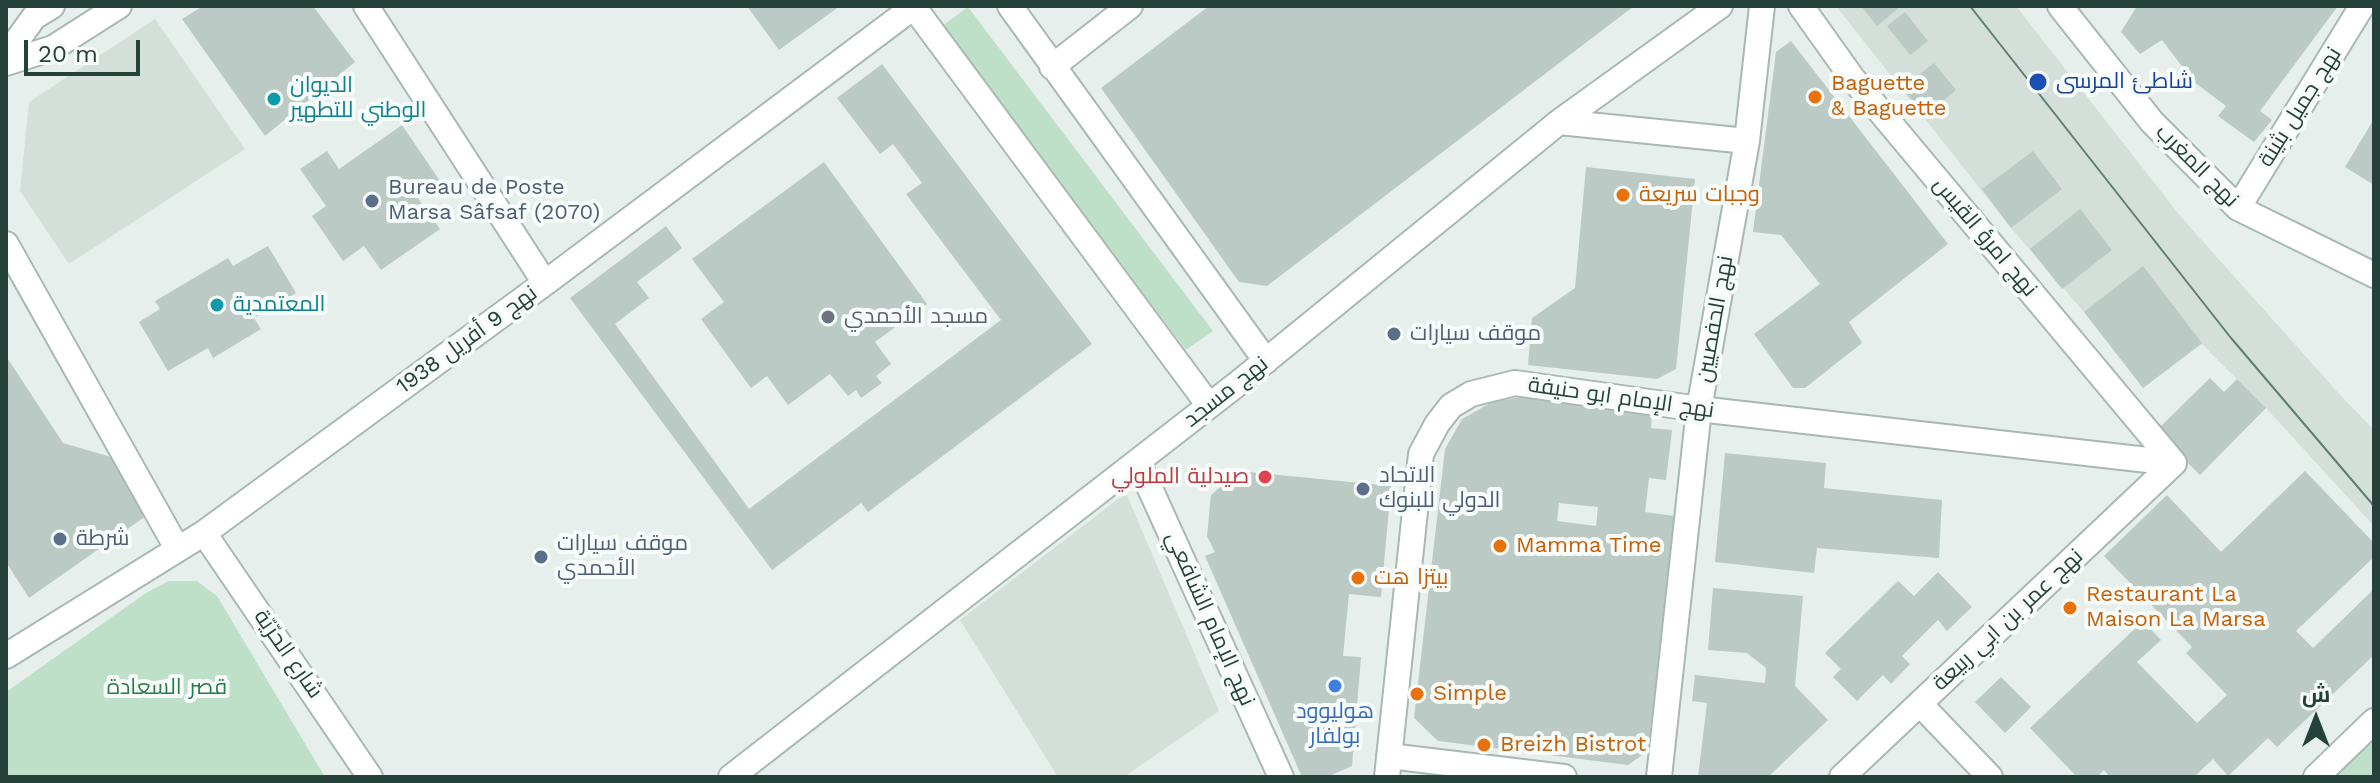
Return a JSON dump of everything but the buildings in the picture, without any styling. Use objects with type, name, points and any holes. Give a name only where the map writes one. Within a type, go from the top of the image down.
[{"type":"street","points":[[6,63],[53,48],[119,6]]},
{"type":"street","points":[[366,6],[545,283]]},
{"type":"street","points":[[914,6],[1208,404]]},
{"type":"street","name":"نهج 9 أفريل 1938","points":[[6,656],[204,533],[545,283],[914,6]]},
{"type":"street","points":[[1010,6],[1266,361]]},
{"type":"street","points":[[1052,67],[1130,6]]},
{"type":"street","name":"نهج مسجد","points":[[731,777],[1266,361],[1559,122],[1720,6]]},
{"type":"street","name":"نهج الحفصيين","points":[[1659,777],[1699,409],[1747,141],[1762,6]]},
{"type":"street","name":"نهج امرؤ القيس","points":[[1801,6],[1853,79],[2174,463]]},
{"type":"street","name":"نهج جميل بثينة","points":[[2238,208],[2362,6]]},
{"type":"street","points":[[37,10],[53,48]]},
{"type":"street","points":[[6,56],[37,10]]},
{"type":"street","name":"نهج المغرب","points":[[2073,12],[2152,122],[2238,208],[2374,275]]},
{"type":"street","points":[[1559,122],[1747,141]]},
{"type":"street","points":[[6,244],[177,548]]},
{"type":"street","name":"نهج الإمام ابو حنيفة","points":[[1388,766],[1421,454],[1451,406],[1471,394],[1515,383],[1699,409],[2174,463]]},
{"type":"street","name":"نهج الإمام الشافعي","points":[[1138,462],[1281,777]]},
{"type":"street","name":"نهج عمر بن ابي ربيعة","points":[[1842,777],[2174,463]]},
{"type":"street","name":"شارع الحرّيّة","points":[[204,533],[370,777]]},
{"type":"street","points":[[1920,704],[1990,777]]},
{"type":"street","points":[[2316,777],[2374,721]]},
{"type":"street","points":[[1388,766],[1564,777]]},
{"type":"shaded area","points":[[1836,6],[2016,6],[2181,217],[2374,430],[2374,526],[2266,408],[2202,344],[2143,388],[2084,312],[2011,228]]},
{"type":"shaded area","points":[[155,19],[245,149],[69,264],[20,191],[29,102]]},
{"type":"shaded area","points":[[1126,493],[1219,711],[1124,777],[1058,777],[960,620]]},
{"type":"green space","points":[[968,7],[1213,331],[1186,350],[942,26]]},
{"type":"green space","name":"قصر السعادة","points":[[169,581],[197,581],[217,596],[325,777],[6,777],[6,692],[146,593]]},
{"type":"green space","points":[[2374,723],[2374,777],[2315,777]]},
{"type":"tram line","points":[[1970,6],[2231,338],[2374,506]]},
{"type":"place","name":"شاطئ المرسى","points":[[2038,82]]},
{"type":"place","name":"Baguette & Baguette","points":[[1815,97]]},
{"type":"place","name":"الديوان الوطني للتطهير","points":[[274,99]]},
{"type":"place","name":"وجبات سريعة","points":[[1623,195]]},
{"type":"place","name":"Bureau de Poste Marsa Sâfsaf (2070)","points":[[372,201]]},
{"type":"place","name":"المعتمدية","points":[[217,305]]},
{"type":"place","name":"مسجد الأحمدي","points":[[828,317]]},
{"type":"place","name":"موقف سيارات","points":[[1394,334]]},
{"type":"place","name":"صيدلية الملولي","points":[[1265,477]]},
{"type":"place","name":"الاتحاد الدولي للبنوك","points":[[1363,489]]},
{"type":"place","name":"شرطة","points":[[60,539]]},
{"type":"place","name":"Mamma Time","points":[[1500,546]]},
{"type":"place","name":"موقف سيارات الأحمدي","points":[[541,557]]},
{"type":"place","name":"بيتزا هت","points":[[1358,578]]},
{"type":"place","name":"Restaurant La Maison La Marsa","points":[[2070,608]]},
{"type":"place","name":"هوليوود بولفار","points":[[1335,686]]},
{"type":"place","name":"Simple","points":[[1417,694]]},
{"type":"place","name":"Breizh Bistrot","points":[[1484,745]]}]
